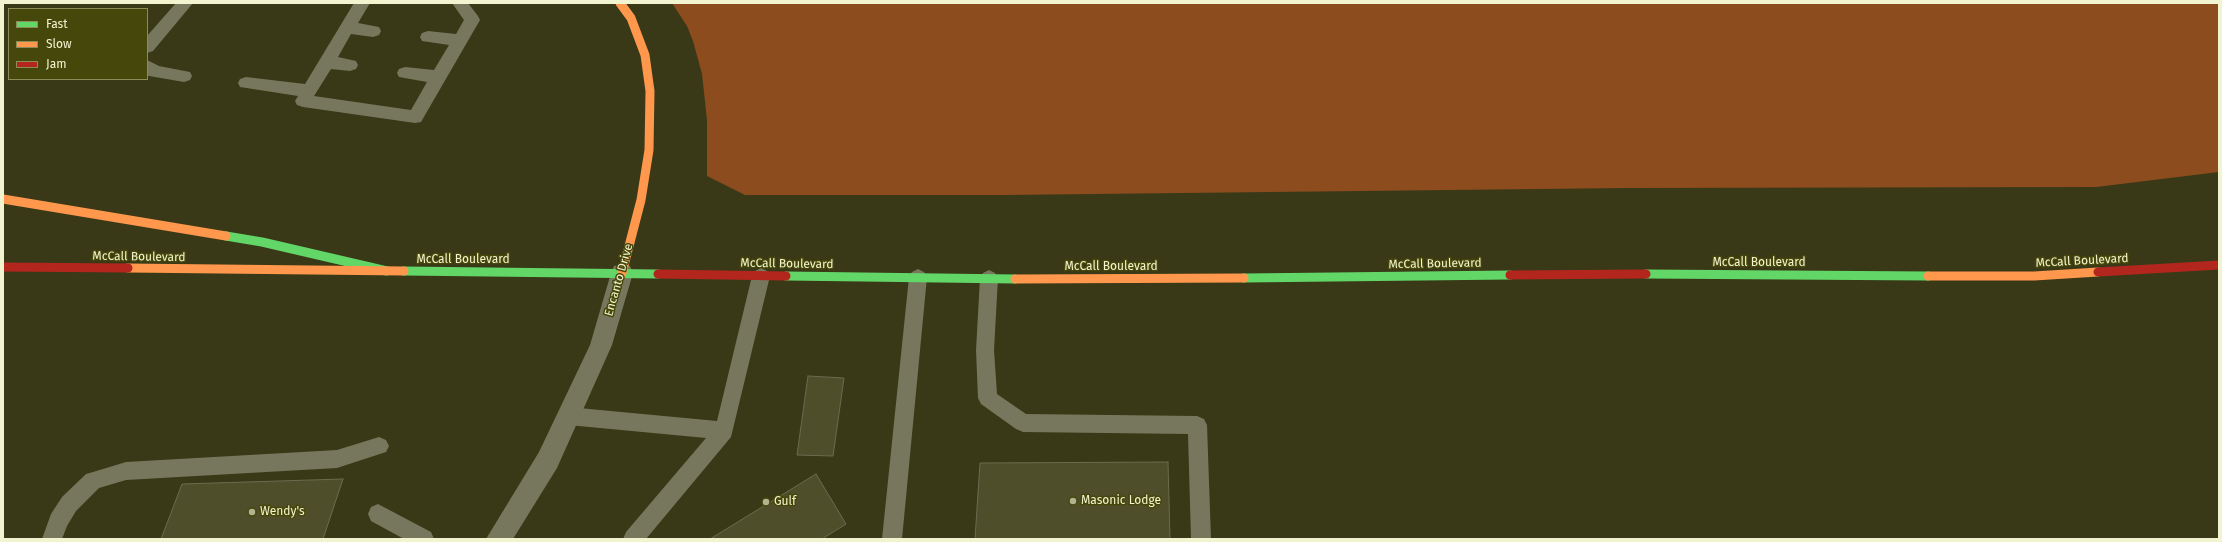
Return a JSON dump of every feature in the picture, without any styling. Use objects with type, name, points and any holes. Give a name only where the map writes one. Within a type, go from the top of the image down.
[{"type":"main road","name":"Encanto Drive","points":[[620,3],[631,18],[645,55],[650,91],[649,150],[642,193],[622,273]]},
{"type":"main road","points":[[3,199],[262,242],[387,272]]},
{"type":"main road","name":"McCall Boulevard","points":[[3,267],[387,272],[622,273],[1074,280],[1586,274],[2034,276],[2219,265]]},
{"type":"street","name":"Encanto Drive","points":[[499,539],[548,460],[601,345],[622,273]]},
{"type":"lane","points":[[148,46],[185,3]]},
{"type":"lane","points":[[362,3],[303,101],[415,117],[472,20],[460,3]]},
{"type":"lane","points":[[347,28],[373,31]]},
{"type":"lane","points":[[428,37],[460,40]]},
{"type":"lane","points":[[326,62],[350,65]]},
{"type":"lane","points":[[148,67],[155,72],[184,76]]},
{"type":"lane","points":[[405,73],[438,77]]},
{"type":"lane","points":[[246,83],[309,91]]},
{"type":"lane","points":[[633,539],[724,431],[760,276]]},
{"type":"lane","points":[[892,539],[918,277]]},
{"type":"lane","points":[[988,278],[985,350],[988,398],[1023,423],[1197,426],[1201,539]]},
{"type":"lane","points":[[568,416],[724,431]]},
{"type":"lane","points":[[52,539],[58,521],[69,504],[78,495],[93,482],[126,471],[338,459],[380,446]]},
{"type":"lane","points":[[378,514],[424,539]]},
{"type":"shaded area","points":[[672,3],[2219,3],[2219,172],[2096,187],[1627,188],[1004,195],[745,195],[707,176],[707,120],[702,74],[693,41],[687,26]]},
{"type":"building","points":[[808,376],[844,378],[833,456],[797,455]]},
{"type":"building","name":"Masonic Lodge","points":[[1168,462],[1170,539],[975,539],[980,463]]},
{"type":"building","points":[[816,474],[846,524],[822,539],[710,539]]},
{"type":"building","name":"Wendy's","points":[[343,479],[323,539],[161,539],[182,484]]},
{"type":"traffic: fast","points":[[226,236],[262,242],[387,271]]},
{"type":"traffic: fast","points":[[404,271],[658,274]]},
{"type":"traffic: fast","points":[[1646,274],[1928,276]]},
{"type":"traffic: fast","points":[[1244,278],[1510,275]]},
{"type":"traffic: fast","points":[[786,276],[1015,279]]},
{"type":"traffic: slow","points":[[620,3],[631,18],[645,55],[650,91],[649,150],[641,200],[622,273]]},
{"type":"traffic: slow","points":[[3,199],[226,236]]},
{"type":"traffic: slow","points":[[128,268],[404,271]]},
{"type":"traffic: slow","points":[[1928,276],[2034,276],[2098,272]]},
{"type":"traffic: slow","points":[[1015,279],[1244,278]]},
{"type":"traffic: jam","points":[[2098,272],[2219,265]]},
{"type":"traffic: jam","points":[[3,267],[128,268]]},
{"type":"traffic: jam","points":[[658,274],[786,276]]},
{"type":"traffic: jam","points":[[1510,275],[1646,274]]},
{"type":"place","name":"Masonic Lodge","points":[[1073,501]]},
{"type":"place","name":"Gulf","points":[[766,502]]},
{"type":"place","name":"Wendy's","points":[[252,512]]}]
